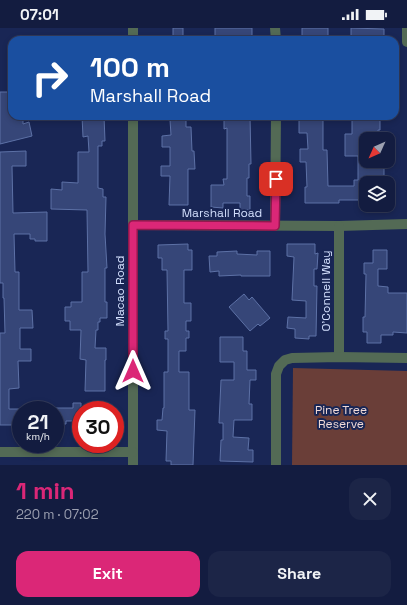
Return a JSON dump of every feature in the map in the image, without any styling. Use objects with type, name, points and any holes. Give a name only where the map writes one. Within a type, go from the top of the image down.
[{"type":"street","points":[[407,28],[407,42]]},
{"type":"street","name":"Macao Road","points":[[133,120],[133,465]]},
{"type":"street","points":[[275,226],[276,120]]},
{"type":"street","name":"Marshall Road","points":[[133,225],[339,226],[407,224]]},
{"type":"street","name":"O'Connell Way","points":[[339,226],[339,357]]},
{"type":"street","points":[[276,465],[276,374],[279,366],[285,360],[292,358],[339,357],[407,358]]},
{"type":"street","points":[[0,452],[133,452]]},
{"type":"green space","name":"Pine Tree Reserve","points":[[293,368],[407,371],[407,465],[292,465]]},
{"type":"building","points":[[173,28],[183,28],[183,36],[173,36]]},
{"type":"building","points":[[215,28],[252,28],[252,36],[215,36]]},
{"type":"building","points":[[302,28],[328,28],[328,36],[302,36]]},
{"type":"building","points":[[351,28],[384,29],[384,36],[351,36]]},
{"type":"building","points":[[0,92],[8,92],[8,120],[23,120],[23,124],[29,122],[32,136],[0,144]]},
{"type":"building","points":[[82,120],[104,120],[105,141],[102,141],[102,146],[98,146],[98,188],[103,189],[103,197],[106,197],[105,234],[107,268],[105,268],[105,302],[107,302],[107,318],[100,318],[100,322],[98,322],[95,348],[106,348],[105,391],[85,391],[86,360],[80,359],[81,330],[70,330],[70,321],[65,321],[65,307],[71,307],[71,302],[82,302],[82,272],[88,272],[87,210],[51,209],[51,189],[62,190],[62,182],[78,183],[78,152],[89,152],[88,136],[83,137]]},
{"type":"building","points":[[170,120],[186,120],[186,127],[191,127],[192,151],[194,151],[195,169],[188,169],[188,205],[169,205],[170,176],[161,176],[161,166],[170,166],[170,147],[162,147],[162,136],[171,135]]},
{"type":"building","points":[[224,120],[250,120],[251,164],[249,164],[249,178],[247,178],[247,196],[250,196],[250,210],[240,210],[240,203],[223,203],[223,208],[211,207],[211,185],[224,185],[223,179],[227,179],[227,128],[224,129]]},
{"type":"building","points":[[299,120],[323,120],[323,150],[327,150],[328,186],[354,186],[354,180],[358,180],[358,156],[345,156],[345,134],[352,134],[352,120],[380,120],[380,130],[378,130],[378,132],[359,132],[359,168],[384,168],[384,176],[359,176],[359,200],[339,200],[339,203],[305,203],[305,187],[307,187],[306,162],[300,162],[300,149],[308,149],[307,133],[299,133]]},
{"type":"building","points":[[26,151],[26,166],[12,166],[13,213],[47,212],[47,241],[35,241],[35,239],[30,239],[30,234],[14,234],[15,272],[19,272],[19,310],[32,310],[33,328],[20,328],[20,349],[31,349],[31,361],[18,361],[19,388],[9,389],[9,409],[12,409],[12,425],[0,425],[0,333],[5,333],[3,283],[0,283],[0,152]]},
{"type":"building","points":[[188,244],[188,250],[192,250],[192,270],[184,270],[184,303],[191,303],[191,321],[186,321],[186,331],[189,331],[189,338],[186,338],[186,351],[179,351],[179,372],[189,372],[189,410],[195,410],[193,465],[171,465],[171,461],[166,461],[167,431],[157,430],[157,420],[162,420],[164,408],[164,372],[168,372],[168,339],[165,339],[165,331],[168,331],[167,270],[162,270],[162,258],[158,258],[158,245]]},
{"type":"building","points":[[287,244],[315,244],[315,254],[318,253],[317,269],[314,269],[314,286],[317,286],[316,336],[309,336],[309,339],[295,338],[295,329],[287,328],[288,317],[306,318],[306,301],[292,300],[294,257],[287,256]]},
{"type":"building","points":[[373,250],[387,250],[387,269],[378,269],[378,286],[388,287],[388,293],[407,293],[407,333],[393,332],[393,335],[381,335],[381,343],[367,343],[367,332],[363,332],[363,317],[365,317],[366,274],[364,274],[364,263],[373,263]]},
{"type":"building","points":[[237,251],[237,254],[257,255],[257,251],[270,251],[270,276],[219,276],[219,271],[210,272],[209,256],[217,256],[217,252]]},
{"type":"building","points":[[244,294],[249,300],[252,297],[270,318],[260,326],[258,324],[250,331],[229,307]]},
{"type":"building","points":[[220,337],[243,337],[243,351],[247,351],[247,370],[256,370],[256,380],[250,380],[249,404],[252,404],[252,420],[234,420],[233,437],[249,438],[248,450],[253,450],[253,462],[220,461],[221,440],[223,440],[223,423],[219,423],[221,380],[234,380],[234,362],[220,362]]},
{"type":"building","points":[[64,408],[72,408],[72,421],[66,421],[66,424],[64,424]]},
{"type":"route","points":[[133,371],[133,225],[275,226],[276,179]]}]
